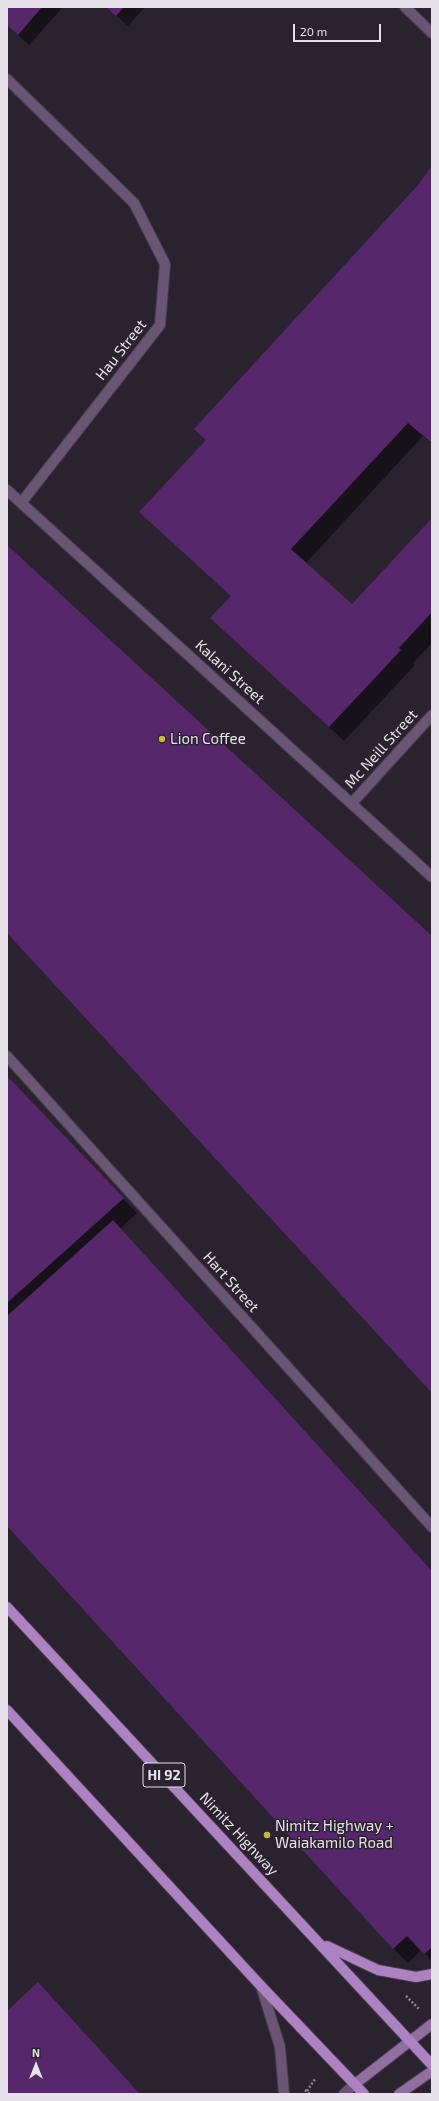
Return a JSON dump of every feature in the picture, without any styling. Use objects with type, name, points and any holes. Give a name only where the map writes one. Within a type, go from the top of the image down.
[{"type":"main road","name":"Nimitz Highway","points":[[7,1607],[432,2065]]},
{"type":"main road","points":[[7,1710],[261,1986],[364,2094]]},
{"type":"main road","points":[[321,1944],[378,1970],[416,1977],[432,1974]]},
{"type":"main road","points":[[355,2084],[409,2040],[432,2024]]},
{"type":"main road","points":[[399,2094],[432,2071]]},
{"type":"street","points":[[405,7],[432,33]]},
{"type":"street","name":"Hau Street","points":[[7,79],[134,204],[165,264],[160,325],[21,503]]},
{"type":"street","name":"Kalani Street","points":[[7,490],[432,877]]},
{"type":"street","name":"Mc Neill Street","points":[[352,803],[432,715]]},
{"type":"street","name":"Hart Street","points":[[7,1056],[432,1527]]},
{"type":"street","points":[[261,1986],[280,2047],[284,2094]]},
{"type":"street","points":[[344,2094],[355,2084]]},
{"type":"path","points":[[307,2091],[315,2079]]},
{"type":"building","points":[[7,7],[42,7],[18,35],[7,25]]},
{"type":"building","points":[[106,7],[124,7],[116,16]]},
{"type":"building","points":[[432,166],[432,443],[408,423],[291,549],[352,604],[432,518],[432,612],[399,648],[401,650],[329,727],[210,618],[231,596],[139,512],[206,440],[194,429],[418,185]]},
{"type":"building","points":[[7,545],[432,936],[432,1393],[7,933]]},
{"type":"building","points":[[7,1076],[124,1198],[7,1303]]},
{"type":"building","points":[[113,1220],[432,1571],[432,1947],[424,1954],[407,1936],[393,1949],[7,1526],[7,1316]]},
{"type":"building","points":[[38,1982],[140,2094],[7,2094],[7,2011]]},
{"type":"place","name":"Lion Coffee","points":[[162,739]]},
{"type":"place","name":"Nimitz Highway + Waiakamilo Road","points":[[267,1835]]}]
